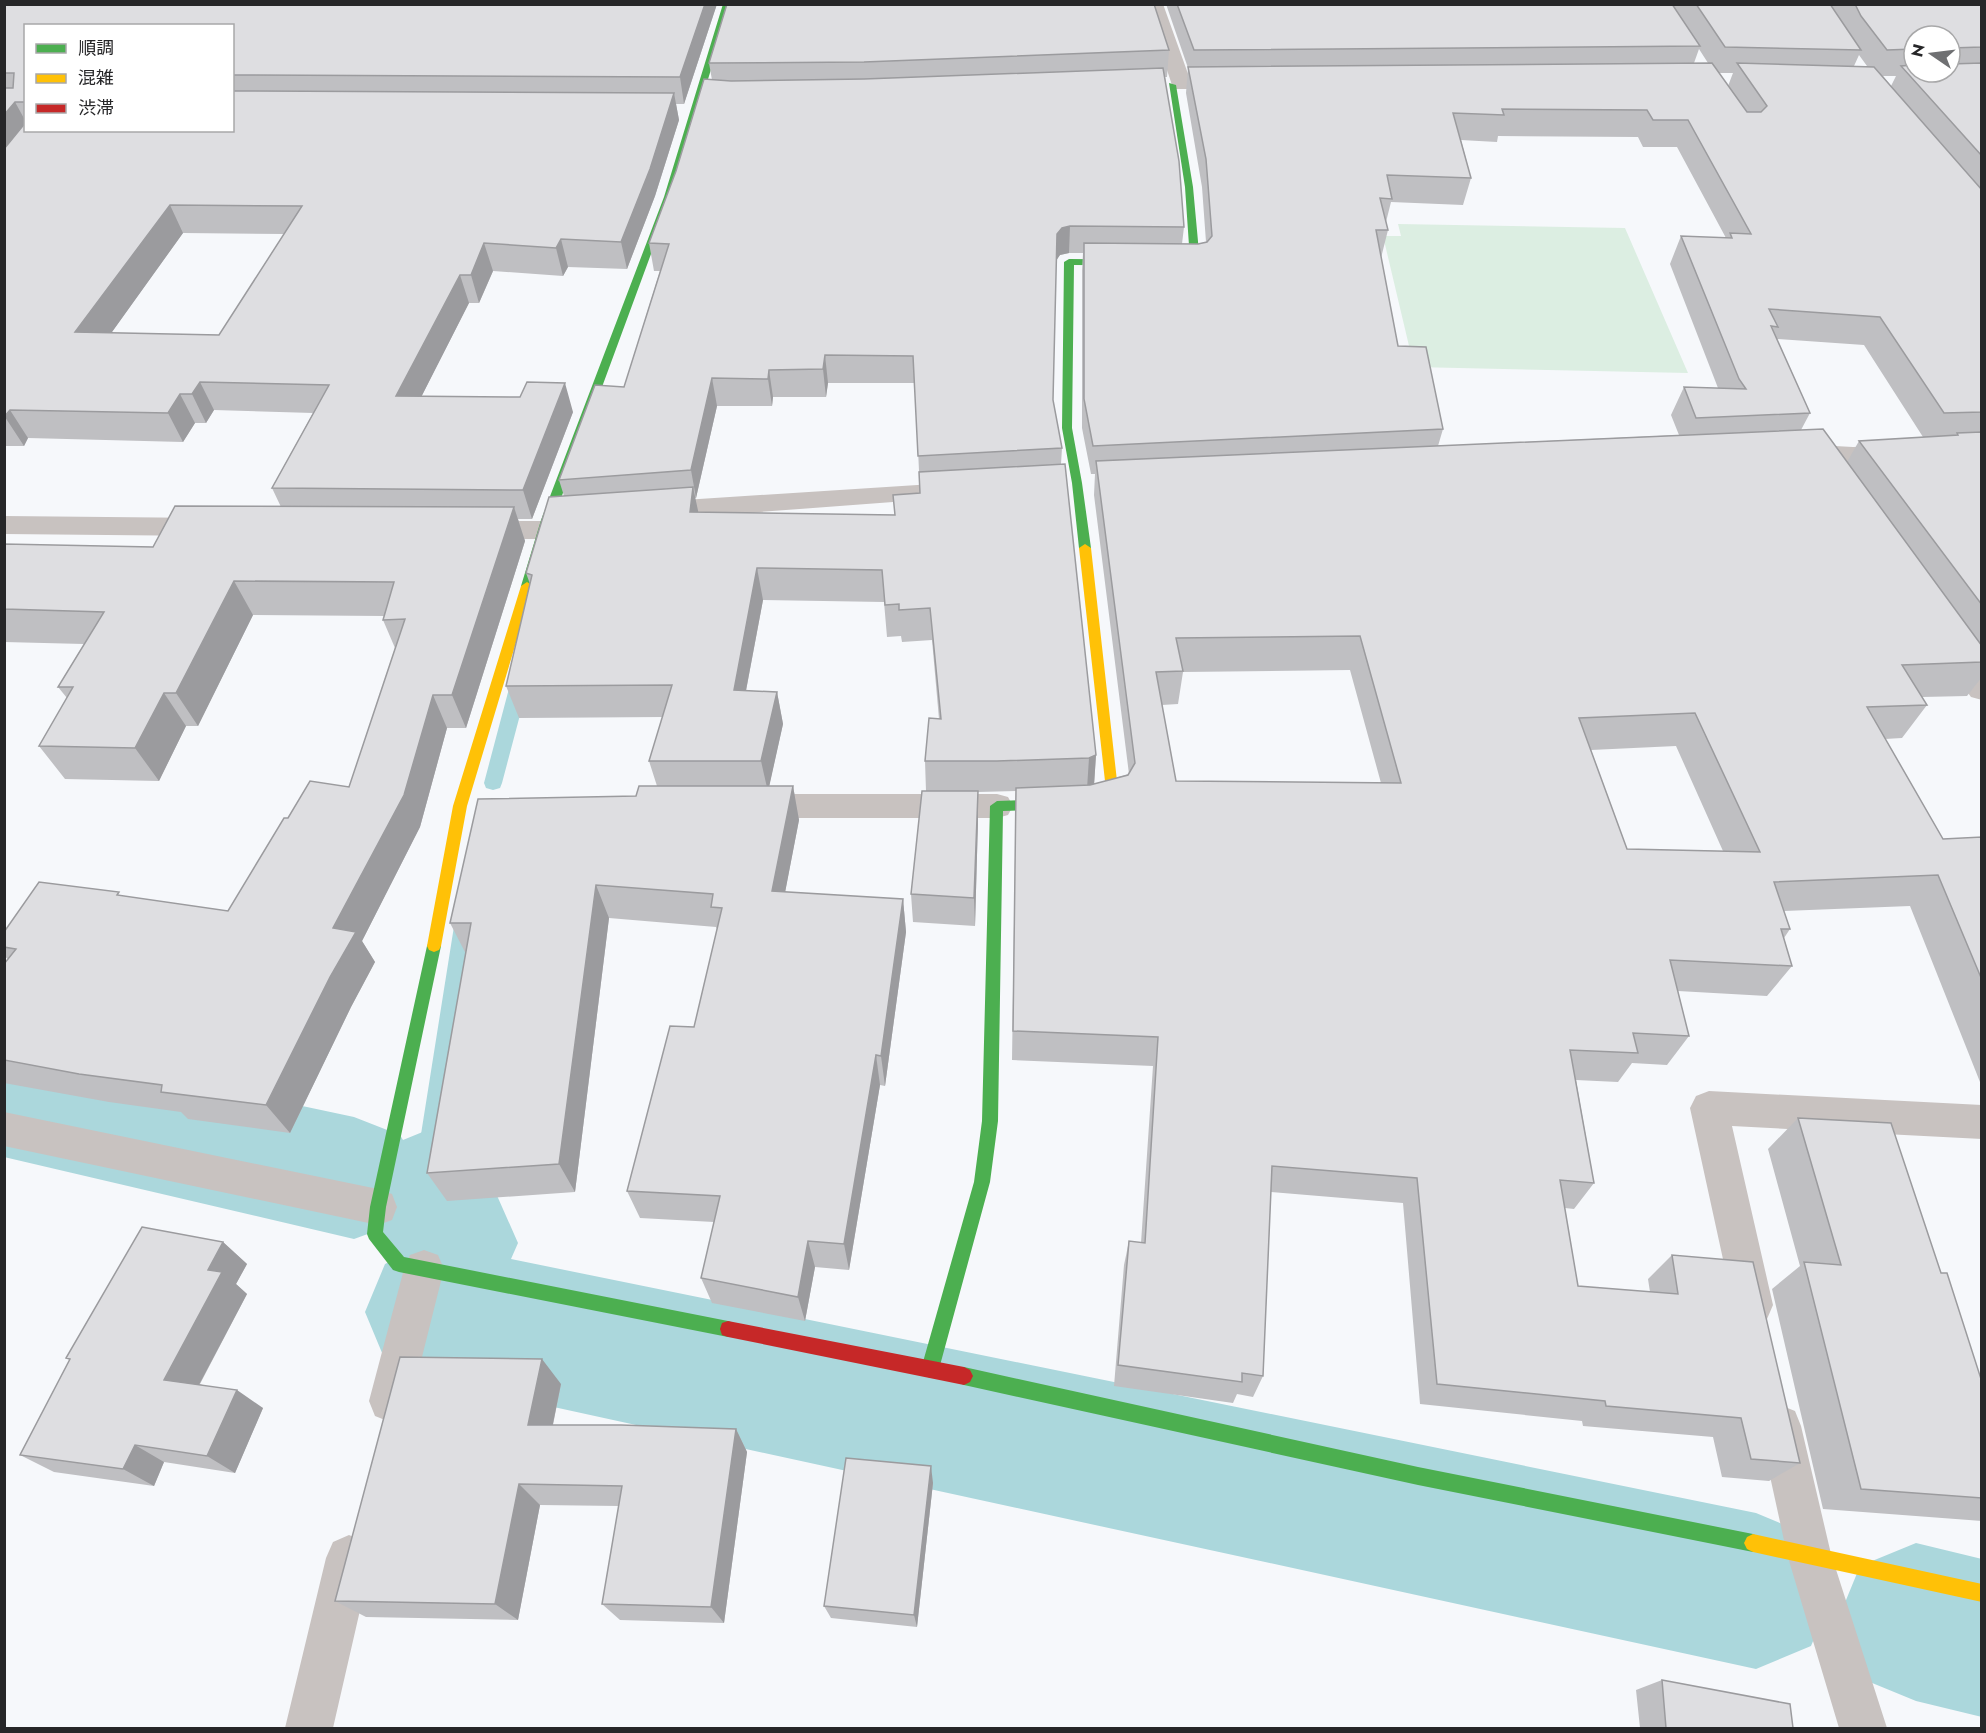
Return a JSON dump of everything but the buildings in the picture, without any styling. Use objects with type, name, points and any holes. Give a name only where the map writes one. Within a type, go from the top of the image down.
[{"type":"street","points":[[727,4],[668,197],[554,523],[460,806],[441,913],[378,1207],[375,1234],[399,1264],[930,1370],[1418,1476],[1809,1554],[1982,1593]]},
{"type":"street","points":[[722,806],[997,806],[1087,803],[1113,796],[1077,484],[1067,428],[1069,262],[1195,263],[1190,187],[1177,85],[1154,4]]},
{"type":"street","points":[[1149,86],[1206,84]]},
{"type":"street","points":[[672,112],[723,99]]},
{"type":"street","points":[[1775,453],[1853,455],[1982,450]]},
{"type":"street","points":[[1815,453],[1835,482]]},
{"type":"street","points":[[630,513],[773,501],[983,489]]},
{"type":"street","points":[[448,529],[554,523]]},
{"type":"street","points":[[4,525],[232,527]]},
{"type":"street","points":[[1934,623],[1982,689]]},
{"type":"street","points":[[460,806],[495,806]]},
{"type":"street","points":[[930,1370],[982,1182],[990,1121],[997,806]]},
{"type":"street","points":[[1760,1337],[1709,1108],[1982,1122]]},
{"type":"street","points":[[4,1129],[378,1207]]},
{"type":"street","points":[[379,1441],[424,1269]]},
{"type":"street","points":[[1773,1394],[1809,1554],[1863,1728]]},
{"type":"street","points":[[309,1728],[358,1521]]},
{"type":"green space","points":[[1398,224],[1625,228],[1688,373],[1414,367],[1383,236],[1401,236]]},
{"type":"waterway","points":[[493,783],[520,681]]},
{"type":"waterway","points":[[433,1201],[426,1172],[465,920]]},
{"type":"waterway","points":[[4,1100],[354,1178]]},
{"type":"waterway","points":[[425,1193],[433,1201],[451,1243]]},
{"type":"waterway","points":[[434,1312],[1756,1591]]},
{"type":"waterway","points":[[1916,1622],[1982,1638]]},
{"type":"traffic: fast","points":[[527,586],[547,520],[668,197],[727,4]]},
{"type":"traffic: fast","points":[[1085,548],[1067,428],[1069,262],[1195,263],[1189,187],[1172,85]]},
{"type":"traffic: fast","points":[[930,1369],[982,1182],[990,1121],[997,806],[1087,803],[1113,796],[1112,790]]},
{"type":"traffic: fast","points":[[434,946],[378,1207],[375,1234],[399,1264],[728,1329]]},
{"type":"traffic: fast","points":[[964,1376],[1418,1476],[1753,1543]]},
{"type":"traffic: slow","points":[[1085,548],[1112,790]]},
{"type":"traffic: slow","points":[[434,946],[460,806],[527,586]]},
{"type":"traffic: slow","points":[[1753,1543],[1982,1593]]},
{"type":"traffic: jam","points":[[728,1329],[964,1376]]}]
